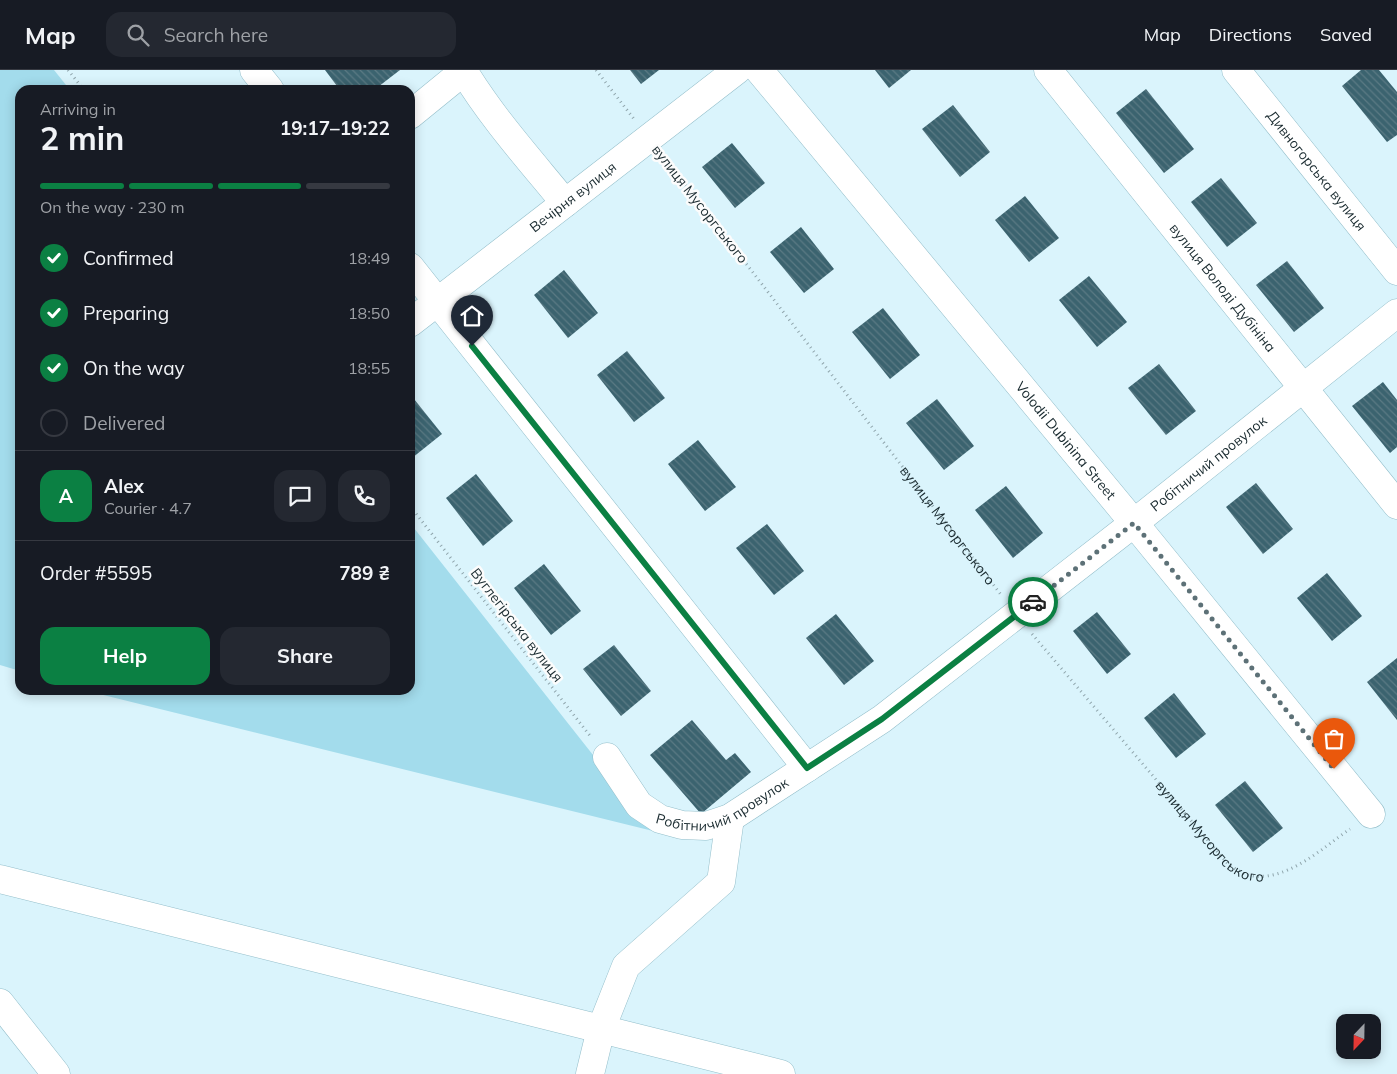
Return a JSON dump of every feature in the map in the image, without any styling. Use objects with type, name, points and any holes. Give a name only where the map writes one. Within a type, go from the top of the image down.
[{"type":"street","points":[[254,70],[266,85]]},
{"type":"street","name":"Вечірня вулиця","points":[[415,319],[737,70]]},
{"type":"street","name":"Volodii Dubinina Street","points":[[759,70],[1134,523],[1371,814]]},
{"type":"street","name":"вулиця Володі Дубініна","points":[[1048,70],[1397,505]]},
{"type":"street","name":"Дивногорська вулиця","points":[[1236,70],[1397,271]]},
{"type":"street","points":[[415,111],[464,71],[477,93],[498,121],[565,203]]},
{"type":"street","points":[[415,272],[807,768]]},
{"type":"street","name":"Робітничий провулок","points":[[607,757],[639,805],[660,819],[682,825],[706,826],[730,818],[882,719],[1134,523],[1397,313]]},
{"type":"street","points":[[590,1074],[601,1029],[626,966],[721,882],[730,818]]},
{"type":"street","points":[[0,879],[781,1074]]},
{"type":"street","points":[[0,1002],[56,1074]]},
{"type":"path","points":[[68,70],[80,85]]},
{"type":"path","name":"вулиця Мусоргського","points":[[596,70],[1016,615],[1228,864],[1247,875],[1271,877],[1288,872],[1371,814]]},
{"type":"path","name":"Вуглегірська вулиця","points":[[415,512],[607,757]]},
{"type":"shaded area","points":[[0,70],[54,70],[66,85],[15,85],[15,670],[0,665]]},
{"type":"shaded area","points":[[415,529],[653,831],[103,695],[415,695]]},
{"type":"building","points":[[325,70],[400,70],[380,85],[336,85]]},
{"type":"building","points":[[630,70],[659,70],[641,84]]},
{"type":"building","points":[[875,70],[911,70],[889,88]]},
{"type":"building","points":[[1361,70],[1379,70],[1397,92],[1397,135],[1387,142],[1342,86]]},
{"type":"building","points":[[1146,89],[1194,149],[1164,173],[1116,113]]},
{"type":"building","points":[[953,105],[990,152],[960,177],[922,129]]},
{"type":"building","points":[[732,143],[765,183],[735,208],[702,167]]},
{"type":"building","points":[[1221,178],[1257,223],[1227,247],[1191,202]]},
{"type":"building","points":[[1025,196],[1059,238],[1029,262],[995,220]]},
{"type":"building","points":[[801,227],[834,269],[804,293],[770,252]]},
{"type":"building","points":[[1287,261],[1324,308],[1294,332],[1256,285]]},
{"type":"building","points":[[564,270],[598,313],[568,338],[534,295]]},
{"type":"building","points":[[1089,276],[1127,322],[1097,347],[1059,300]]},
{"type":"building","points":[[883,308],[920,355],[890,379],[852,332]]},
{"type":"building","points":[[627,351],[665,398],[634,422],[597,375]]},
{"type":"building","points":[[1159,364],[1196,411],[1166,435],[1128,388]]},
{"type":"building","points":[[1383,382],[1397,400],[1397,447],[1390,453],[1352,406]]},
{"type":"building","points":[[937,399],[974,446],[944,470],[906,423]]},
{"type":"building","points":[[415,400],[442,434],[415,456]]},
{"type":"building","points":[[698,440],[736,487],[705,511],[668,464]]},
{"type":"building","points":[[476,474],[513,521],[483,546],[446,498]]},
{"type":"building","points":[[1256,483],[1293,529],[1263,554],[1226,507]]},
{"type":"building","points":[[1006,486],[1043,533],[1013,558],[975,510]]},
{"type":"building","points":[[767,524],[804,571],[774,595],[736,548]]},
{"type":"building","points":[[544,564],[581,611],[551,635],[514,588]]},
{"type":"building","points":[[1327,573],[1362,616],[1332,641],[1297,598]]},
{"type":"building","points":[[1097,612],[1131,654],[1107,674],[1073,631]]},
{"type":"building","points":[[836,614],[874,661],[844,685],[806,638]]},
{"type":"building","points":[[614,645],[651,691],[621,716],[583,669]]},
{"type":"building","points":[[1397,658],[1397,720],[1367,682]]},
{"type":"building","points":[[1174,693],[1206,734],[1176,758],[1144,718]]},
{"type":"building","points":[[692,720],[726,760],[735,753],[751,772],[701,814],[650,755]]},
{"type":"building","points":[[1245,781],[1283,828],[1253,852],[1215,805]]},
{"type":"way so far","points":[[1033,602],[1134,523],[1334,769]]},
{"type":"route","points":[[472,346],[807,768],[882,719],[1033,602]]}]
